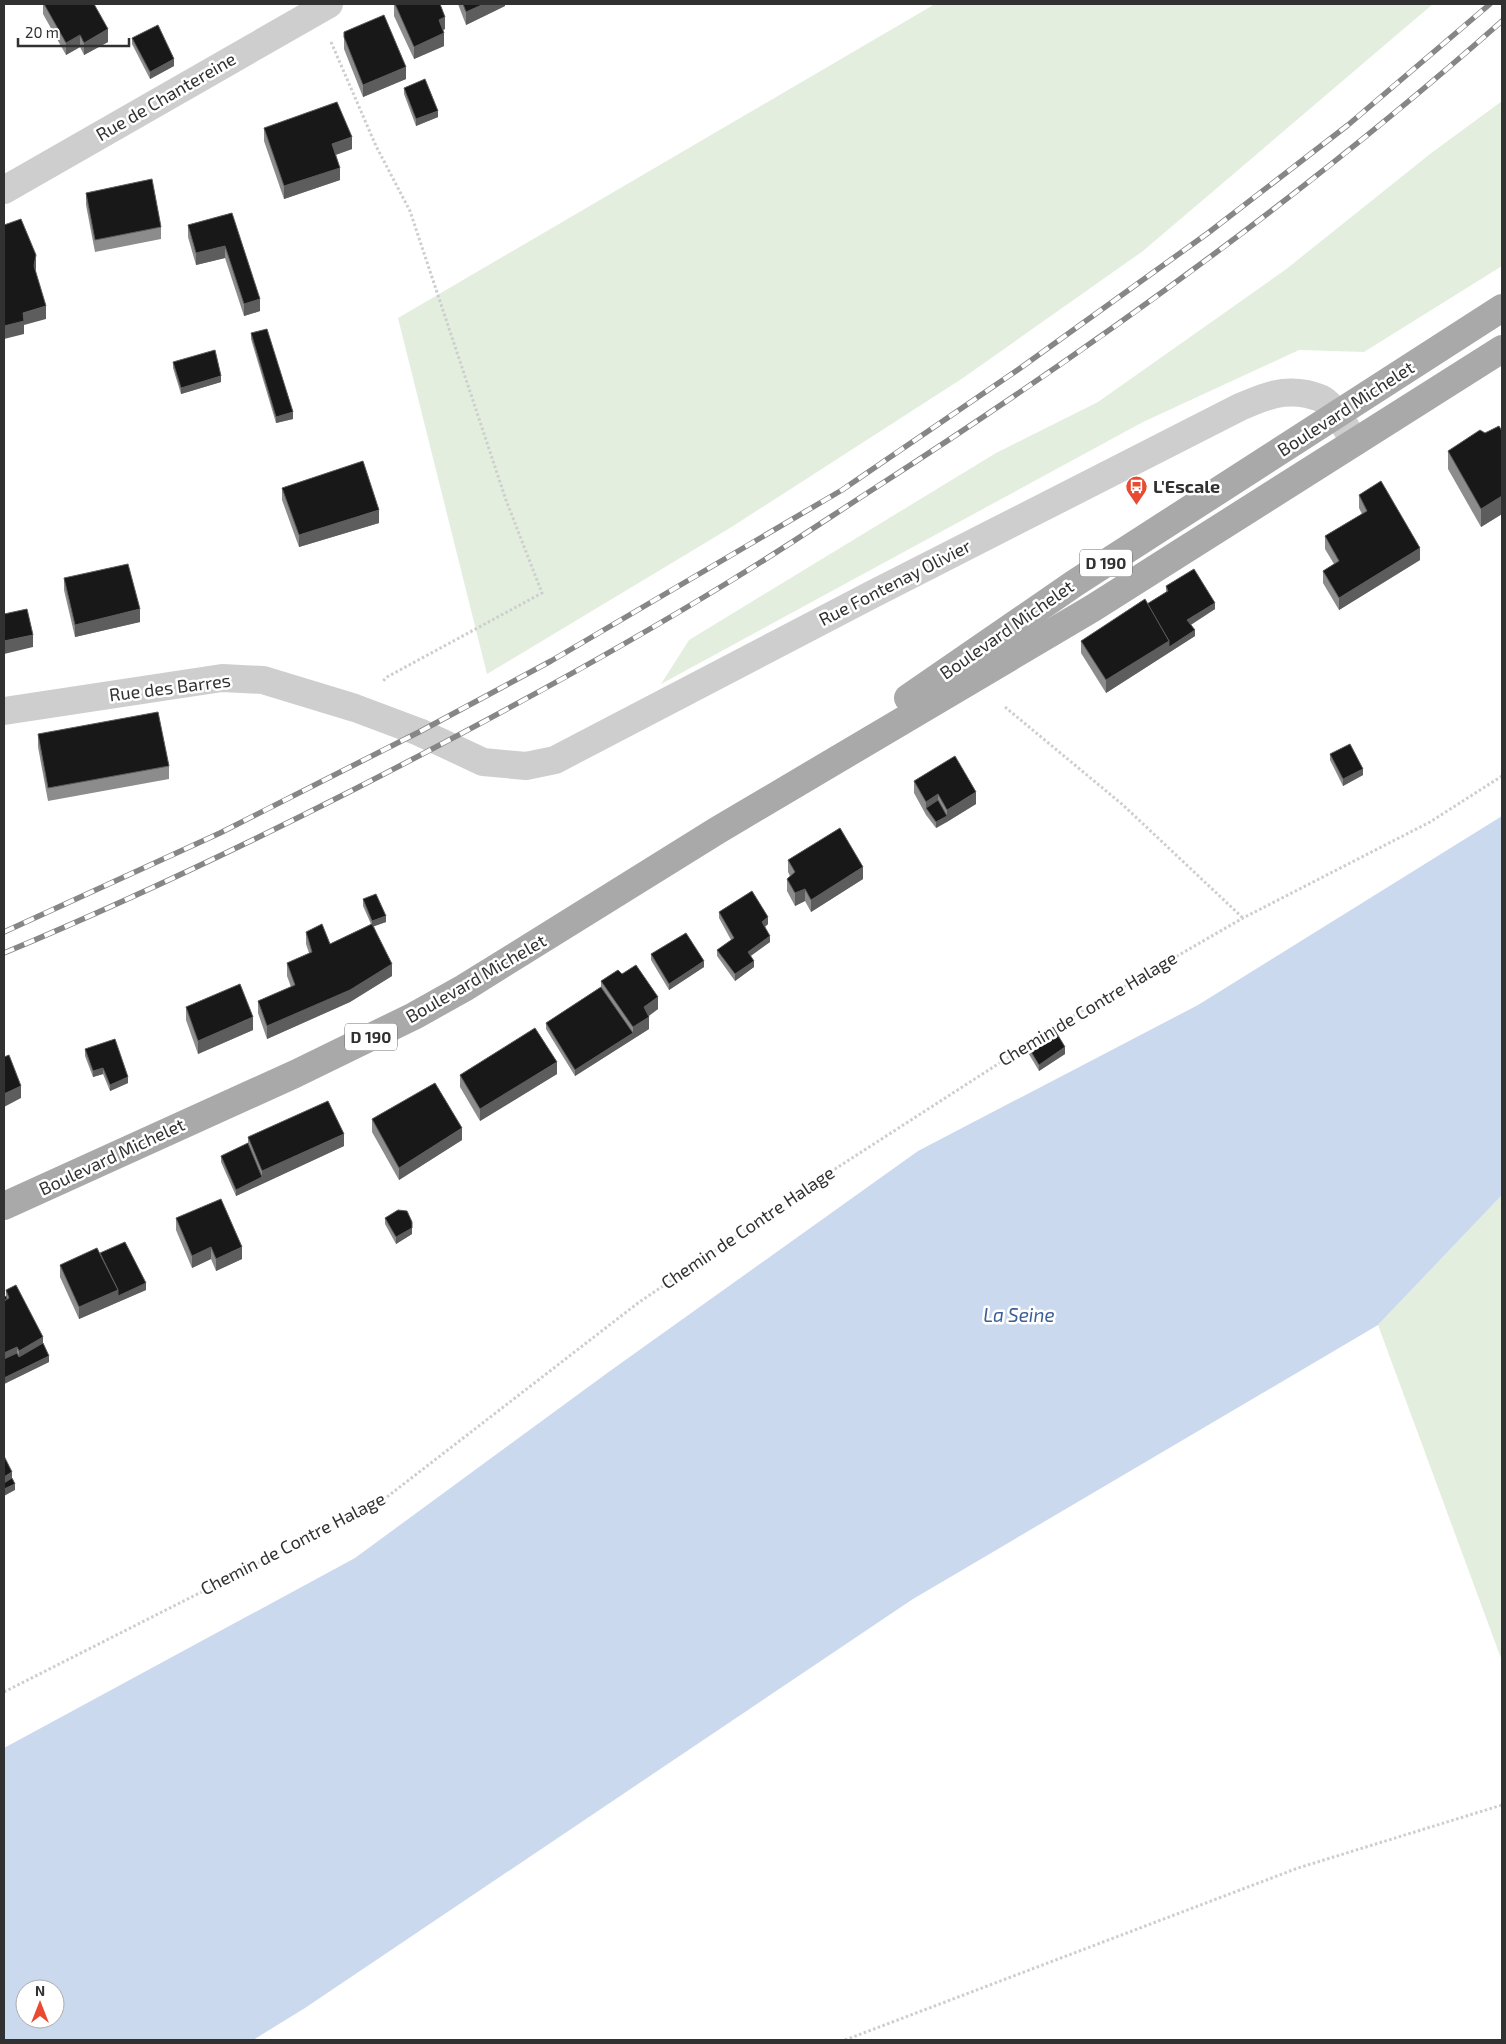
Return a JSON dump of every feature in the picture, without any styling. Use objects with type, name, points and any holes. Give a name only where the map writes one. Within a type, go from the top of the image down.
[{"type":"main road","name":"Boulevard Michelet","points":[[718,830],[1075,583],[1502,308]]},
{"type":"main road","name":"Boulevard Michelet","points":[[4,1206],[295,1074],[414,1016],[524,952],[718,830],[1093,608],[1502,349]]},
{"type":"street","name":"Rue de Chantereine","points":[[4,190],[323,7]]},
{"type":"street","name":"Rue Fontenay Olivier","points":[[419,732],[483,762],[526,766],[555,760],[862,600],[1240,407],[1270,394],[1292,391],[1325,401],[1337,414],[1355,442]]},
{"type":"street","name":"Rue des Barres","points":[[4,711],[222,678],[263,680],[355,708],[419,732]]},
{"type":"path","points":[[323,7],[376,146],[410,210],[506,500],[542,592],[387,677],[355,708]]},
{"type":"path","points":[[1005,707],[1124,805],[1243,918]]},
{"type":"path","name":"Chemin de Contre Halage","points":[[1049,1031],[1243,918],[1430,822],[1502,776]]},
{"type":"path","name":"Chemin de Contre Halage","points":[[4,1692],[383,1500],[638,1303],[835,1169],[1032,1041]]},
{"type":"path","points":[[845,2040],[1298,1868],[1502,1805]]},
{"type":"green space","points":[[935,4],[1433,4],[1143,251],[963,378],[730,528],[487,674],[398,318]]},
{"type":"green space","points":[[1502,101],[1502,266],[1364,352],[1299,350],[1143,422],[661,684],[689,640],[996,453],[1098,402],[1285,270],[1430,154]]},
{"type":"green space","points":[[1502,1195],[1502,1661],[1378,1325]]},
{"type":"water","name":"La Seine","points":[[1502,816],[1502,1195],[1378,1325],[913,1599],[305,2008],[253,2040],[4,2040],[4,1748],[355,1558],[610,1371],[918,1151],[1198,1005]]},
{"type":"building","points":[[44,4],[94,4],[108,29],[84,43],[80,35],[66,43]]},
{"type":"building","points":[[395,4],[440,4],[445,17],[439,20],[444,33],[414,47]]},
{"type":"building","points":[[463,4],[484,4],[466,12]]},
{"type":"building","points":[[384,15],[406,67],[363,85],[344,37],[344,32]]},
{"type":"building","points":[[158,25],[174,59],[150,72],[132,38]]},
{"type":"building","points":[[425,79],[438,111],[416,119],[404,88]]},
{"type":"building","points":[[337,102],[352,137],[332,144],[340,168],[284,186],[264,128]]},
{"type":"building","points":[[152,179],[161,227],[95,240],[86,193]]},
{"type":"building","points":[[232,213],[260,299],[244,304],[225,246],[196,253],[188,225]]},
{"type":"building","points":[[21,219],[36,255],[34,266],[46,306],[23,313],[24,321],[4,326],[4,225]]},
{"type":"building","points":[[267,329],[293,412],[276,417],[251,333]]},
{"type":"building","points":[[215,350],[221,376],[181,388],[173,362]]},
{"type":"building","points":[[1499,426],[1502,431],[1502,496],[1481,509],[1448,451],[1480,430],[1485,433]]},
{"type":"building","points":[[363,461],[379,510],[299,535],[282,488]]},
{"type":"building","points":[[1381,481],[1420,548],[1339,598],[1323,571],[1339,561],[1325,536],[1367,511],[1359,495]]},
{"type":"building","points":[[128,564],[140,609],[75,625],[64,578]]},
{"type":"building","points":[[1194,569],[1215,603],[1187,620],[1195,630],[1169,647],[1169,641],[1147,604],[1168,591],[1166,586]]},
{"type":"building","points":[[1145,599],[1169,641],[1106,680],[1081,641]]},
{"type":"building","points":[[27,609],[33,635],[4,641],[4,614]]},
{"type":"building","points":[[158,712],[169,766],[48,788],[38,734]]},
{"type":"building","points":[[1350,744],[1363,769],[1343,779],[1330,754]]},
{"type":"building","points":[[955,756],[976,792],[947,810],[938,794],[926,802],[914,781]]},
{"type":"building","points":[[938,800],[947,816],[936,822],[926,808]]},
{"type":"building","points":[[840,828],[863,867],[811,900],[805,889],[795,893],[787,879],[795,872],[788,860]]},
{"type":"building","points":[[752,891],[768,917],[762,922],[770,936],[748,952],[754,961],[735,974],[717,950],[734,938],[719,912]]},
{"type":"building","points":[[376,894],[386,916],[372,921],[363,899]]},
{"type":"building","points":[[322,924],[330,944],[372,924],[392,964],[350,990],[267,1026],[258,1001],[295,985],[287,963],[312,952],[306,932]]},
{"type":"building","points":[[686,933],[704,961],[669,984],[651,954]]},
{"type":"building","points":[[636,965],[658,997],[644,1007],[649,1017],[633,1027],[601,981],[618,970],[622,974]]},
{"type":"building","points":[[240,984],[253,1017],[198,1041],[186,1007]]},
{"type":"building","points":[[601,987],[633,1033],[575,1070],[546,1023]]},
{"type":"building","points":[[1053,1027],[1065,1047],[1039,1065],[1027,1045]]},
{"type":"building","points":[[535,1028],[557,1062],[480,1109],[460,1075]]},
{"type":"building","points":[[115,1039],[128,1077],[110,1085],[103,1068],[93,1071],[85,1049]]},
{"type":"building","points":[[9,1055],[21,1086],[4,1094],[4,1057]]},
{"type":"building","points":[[435,1083],[462,1128],[399,1168],[372,1119]]},
{"type":"building","points":[[328,1101],[344,1134],[262,1171],[248,1137]]},
{"type":"building","points":[[248,1143],[262,1177],[236,1190],[221,1156]]},
{"type":"building","points":[[221,1199],[242,1247],[216,1259],[211,1247],[192,1256],[176,1218]]},
{"type":"building","points":[[398,1210],[407,1211],[412,1222],[412,1228],[396,1237],[385,1218]]},
{"type":"building","points":[[125,1242],[146,1283],[118,1296],[118,1290],[100,1253]]},
{"type":"building","points":[[97,1248],[118,1290],[79,1307],[60,1265]]},
{"type":"building","points":[[16,1285],[43,1337],[19,1351],[17,1347],[4,1353],[4,1301],[9,1298],[6,1290]]},
{"type":"building","points":[[43,1343],[49,1356],[4,1378],[4,1359],[17,1353],[19,1357]]},
{"type":"building","points":[[4,1456],[12,1472],[4,1477]]},
{"type":"building","points":[[12,1478],[15,1484],[4,1489],[4,1483]]},
{"type":"railway","points":[[4,932],[220,833],[419,732],[551,661],[842,490],[1019,369],[1208,233],[1348,125],[1490,4]]},
{"type":"railway","points":[[4,953],[179,875],[351,791],[543,689],[638,636],[750,569],[957,435],[1118,324],[1198,266],[1353,147],[1502,21]]},
{"type":"place","name":"L'Escale","points":[[1137,506]]}]
